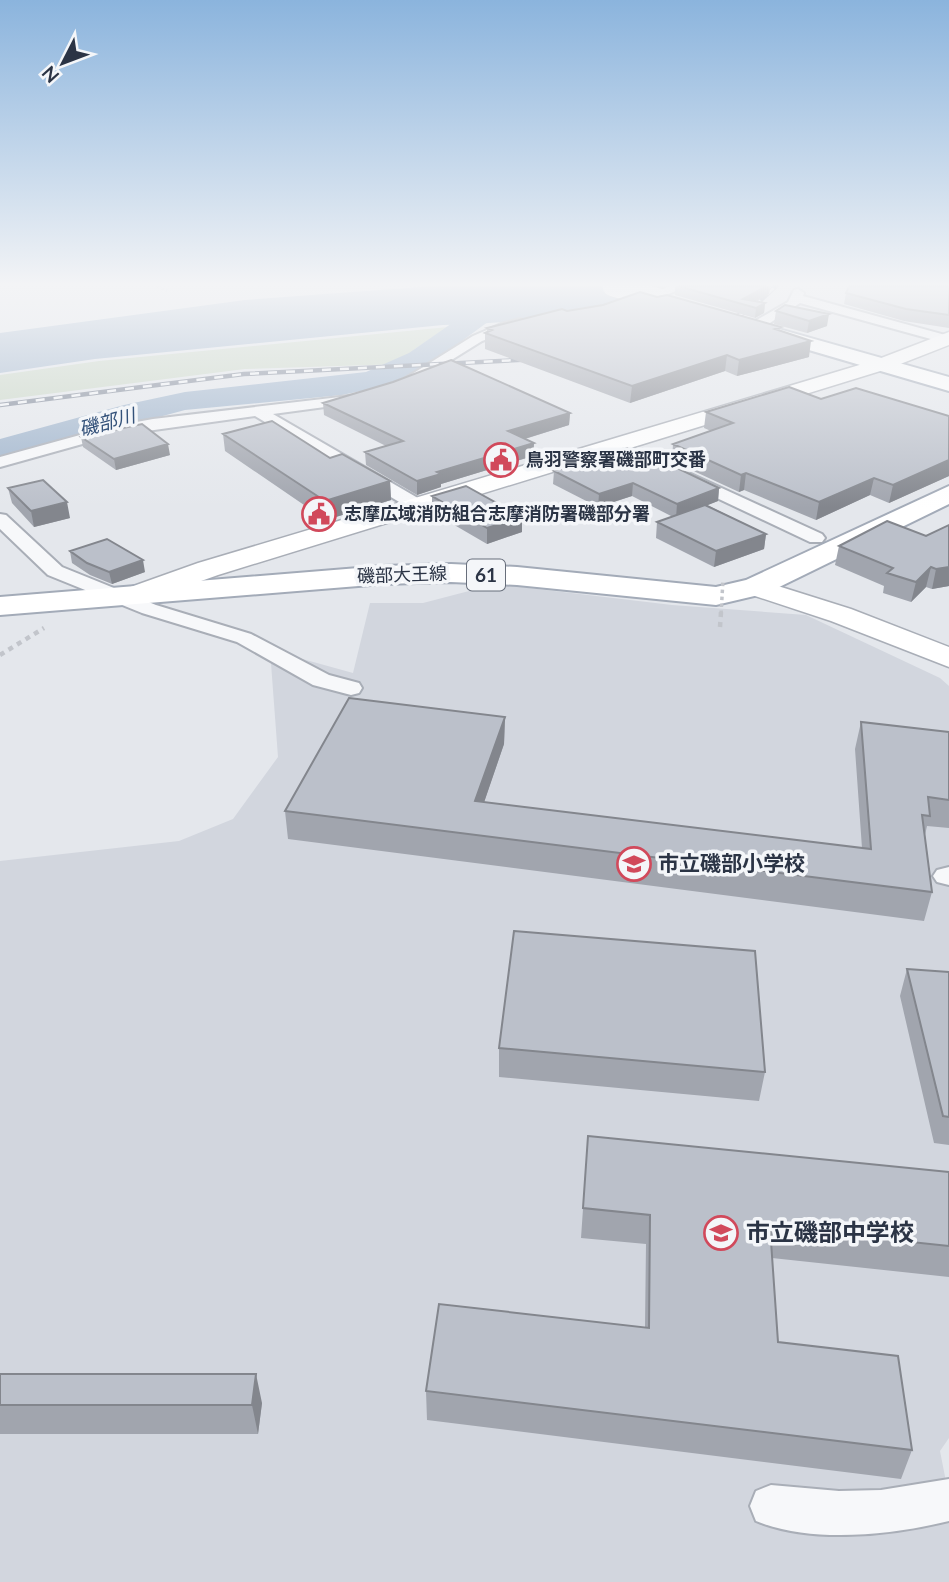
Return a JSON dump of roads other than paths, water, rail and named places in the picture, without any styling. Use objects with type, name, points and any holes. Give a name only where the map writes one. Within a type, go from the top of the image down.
[{"type":"main road","points":[[868,360],[949,384]]},
{"type":"main road","name":"磯部大王線","points":[[0,606],[383,575],[452,573],[517,576],[716,596],[756,587],[949,494]]},
{"type":"street","points":[[395,386],[445,360]]},
{"type":"street","points":[[126,596],[894,360]]},
{"type":"street","points":[[0,462],[132,428],[345,402],[374,394]]},
{"type":"street","points":[[257,411],[417,505]]},
{"type":"street","points":[[617,444],[642,456]]},
{"type":"street","points":[[679,474],[816,538]]},
{"type":"street","points":[[0,519],[51,569],[244,638],[314,677],[351,688]]},
{"type":"street","points":[[756,587],[841,615],[949,658]]},
{"type":"street","points":[[771,1506],[831,1514],[909,1511],[949,1500]]},
{"type":"water","points":[[0,360],[89,360],[0,373]]},
{"type":"waterway","name":"磯部川","points":[[0,450],[135,412],[185,401],[342,386],[374,380],[417,360]]},
{"type":"railway","points":[[0,405],[244,374],[521,360]]},
{"type":"place","name":"鳥羽警察署磯部町交番","points":[[501,460]]},
{"type":"place","name":"志摩広域消防組合志摩消防署磯部分署","points":[[319,514]]},
{"type":"place","name":"市立磯部小学校","points":[[634,864]]},
{"type":"place","name":"市立磯部中学校","points":[[721,1233]]}]
